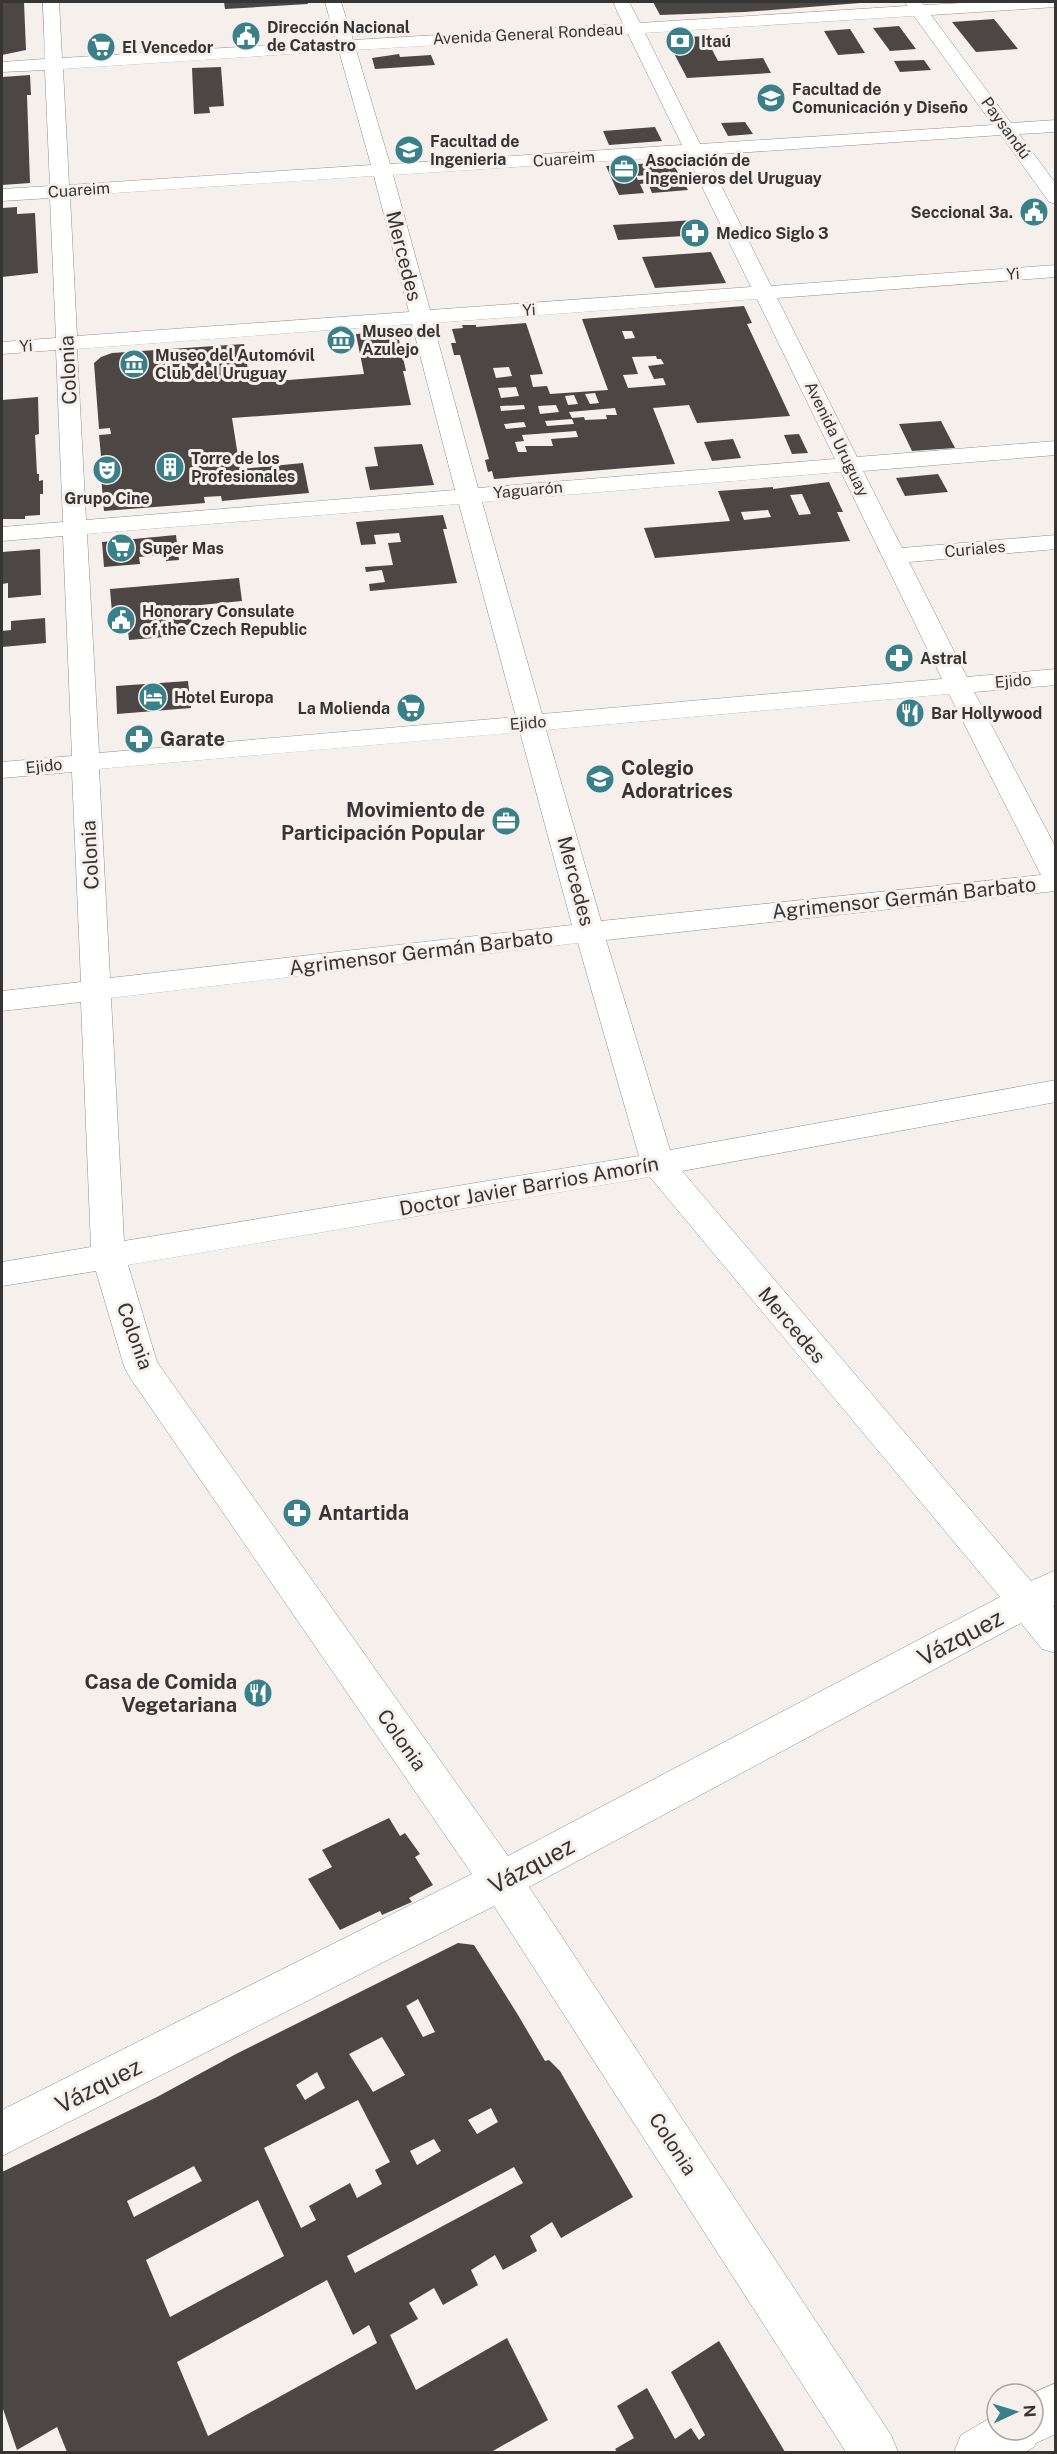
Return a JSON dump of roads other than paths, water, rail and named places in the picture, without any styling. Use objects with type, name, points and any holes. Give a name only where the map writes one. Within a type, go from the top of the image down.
[{"type":"street","name":"Colonia","points":[[51,2],[67,343],[79,406],[75,528],[108,1256],[141,1366],[501,1881],[874,2452]]},
{"type":"street","name":"Mercedes","points":[[333,2],[382,170],[419,318],[589,932],[658,1164],[1040,1594],[1056,1637]]},
{"type":"street","name":"Avenida Uruguay","points":[[621,2],[696,150],[958,686],[1056,876]]},
{"type":"street","name":"Avenida General Rondeau","points":[[2,67],[634,28],[916,6],[1056,2]]},
{"type":"street","name":"Paysandú","points":[[916,6],[1056,198]]},
{"type":"street","name":"Cuareim","points":[[2,195],[1056,126]]},
{"type":"street","name":"Yi","points":[[2,348],[67,343],[170,342],[419,318],[1056,271]]},
{"type":"street","name":"Yaguarón","points":[[2,534],[1056,448]]},
{"type":"street","name":"Curiales","points":[[895,556],[1056,542]]},
{"type":"street","name":"Ejido","points":[[2,770],[1056,677]]},
{"type":"street","name":"Agrimensor Germán Barbato","points":[[2,1001],[589,932],[1056,882]]},
{"type":"street","name":"Doctor Javier Barrios Amorín","points":[[2,1274],[658,1164],[1056,1091]]},
{"type":"street","name":"Vázquez","points":[[2,2134],[501,1881],[1040,1594]]},
{"type":"street","points":[[978,2452],[996,2442]]},
{"type":"place","name":"Dirección Nacional de Catastro","points":[[246,36]]},
{"type":"place","name":"Itaú","points":[[680,41]]},
{"type":"place","name":"El Vencedor","points":[[101,47]]},
{"type":"place","name":"Facultad de Comunicación y Diseño","points":[[771,98]]},
{"type":"place","name":"Facultad de Ingenieria","points":[[409,150]]},
{"type":"place","name":"Asociación de Ingenieros del Uruguay","points":[[624,169]]},
{"type":"place","name":"Seccional 3a.","points":[[1034,212]]},
{"type":"place","name":"Medico Siglo 3","points":[[695,233]]},
{"type":"place","name":"Museo del Azulejo","points":[[341,340]]},
{"type":"place","name":"Museo del Automóvil Club del Uruguay","points":[[134,364]]},
{"type":"place","name":"Torre de los Profesionales","points":[[170,467]]},
{"type":"place","name":"Grupo Cine","points":[[107,470]]},
{"type":"place","name":"Super Mas","points":[[121,548]]},
{"type":"place","name":"Honorary Consulate of the Czech Republic","points":[[121,620]]},
{"type":"place","name":"Astral","points":[[899,658]]},
{"type":"place","name":"Hotel Europa","points":[[153,697]]},
{"type":"place","name":"La Molienda","points":[[411,708]]},
{"type":"place","name":"Bar Hollywood","points":[[910,713]]},
{"type":"place","name":"Garate","points":[[139,739]]},
{"type":"place","name":"Colegio Adoratrices","points":[[600,779]]},
{"type":"place","name":"Movimiento de Participación Popular","points":[[506,821]]},
{"type":"place","name":"Antartida","points":[[297,1513]]},
{"type":"place","name":"Casa de Comida Vegetariana","points":[[258,1693]]}]
